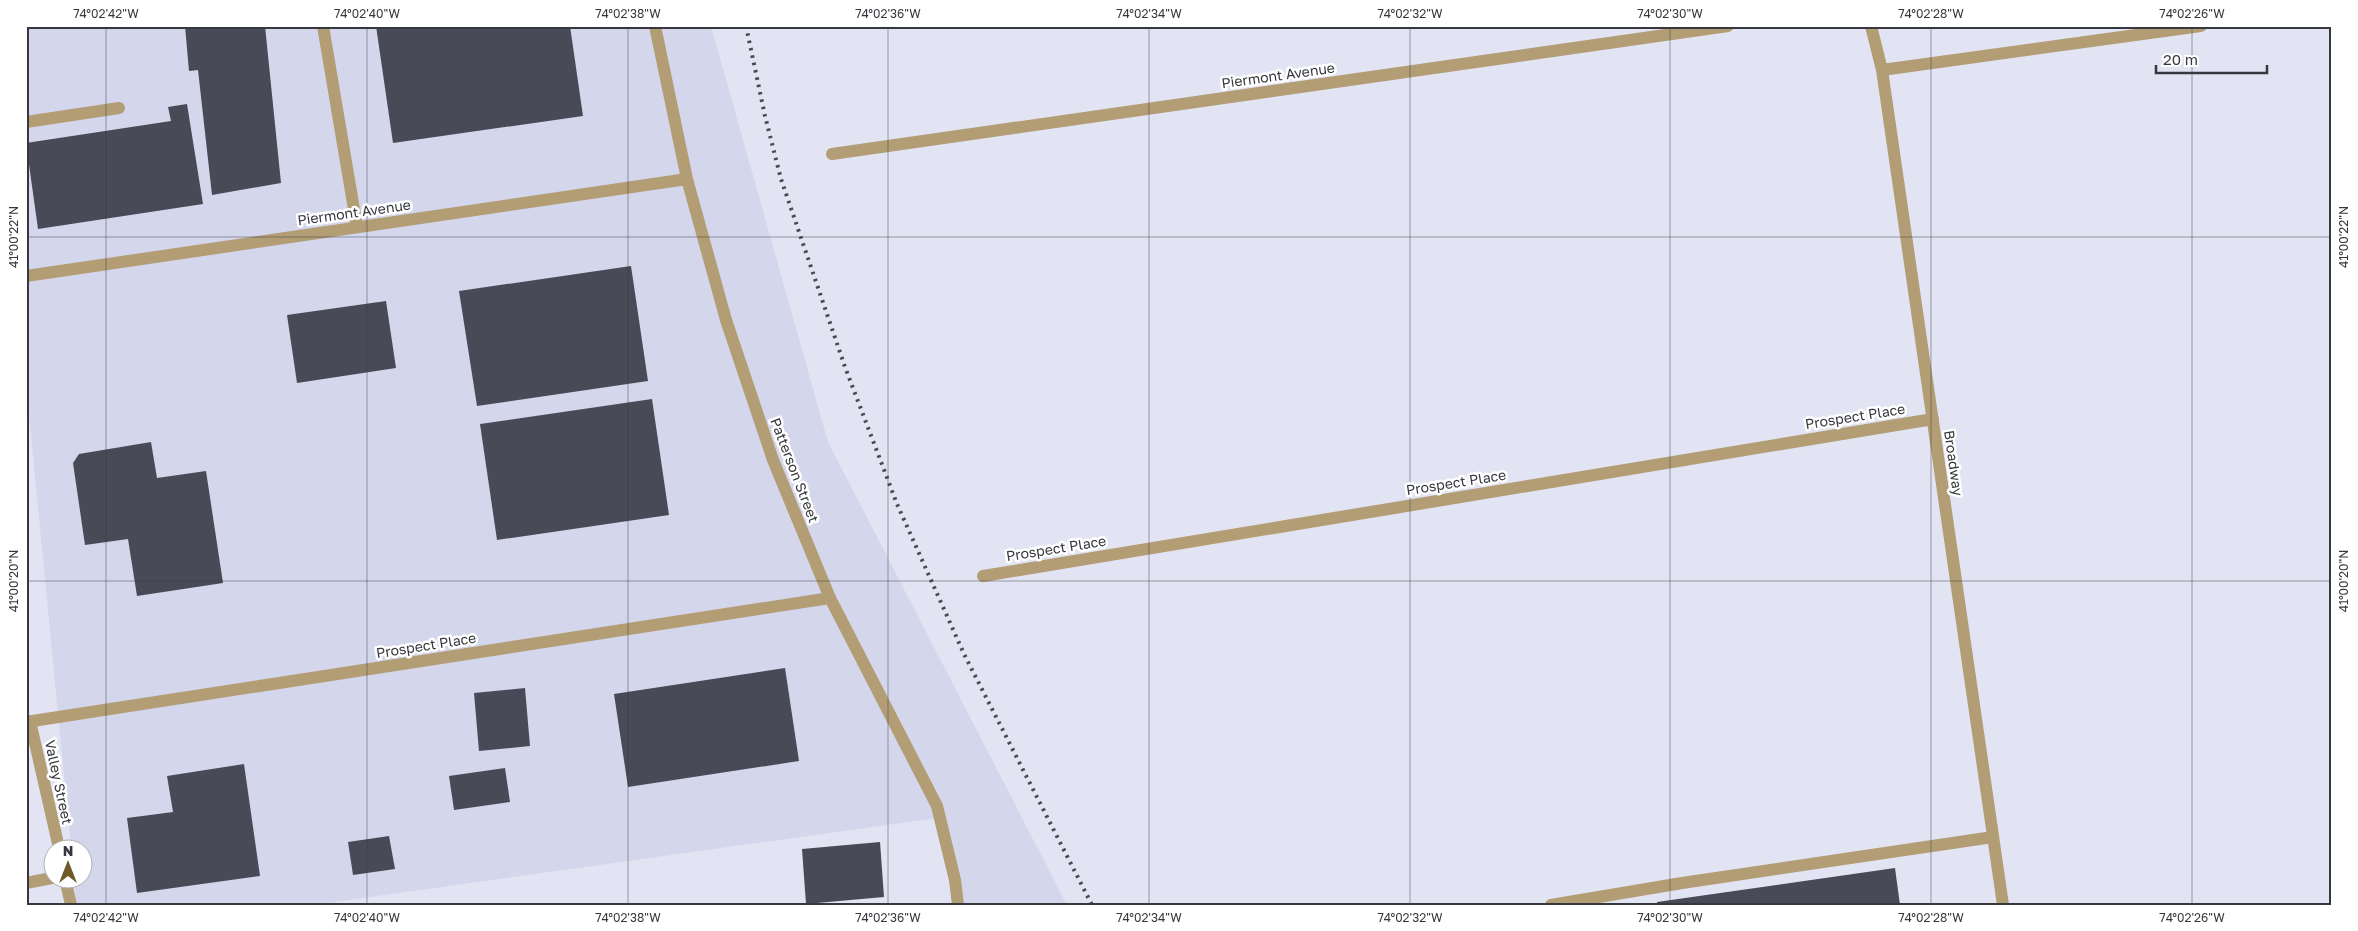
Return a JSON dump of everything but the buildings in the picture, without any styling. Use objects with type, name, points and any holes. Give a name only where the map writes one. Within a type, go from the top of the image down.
[{"type":"street","points":[[323,26],[357,227]]},
{"type":"street","name":"Patterson Street","points":[[655,26],[687,179],[726,320],[773,460],[830,598],[937,806],[955,880],[958,905]]},
{"type":"street","name":"Piermont Avenue","points":[[832,154],[1728,26]]},
{"type":"street","name":"Broadway","points":[[1871,26],[1882,70],[2003,905]]},
{"type":"street","points":[[1882,70],[2201,26]]},
{"type":"street","points":[[26,122],[119,108]]},
{"type":"street","name":"Piermont Avenue","points":[[26,276],[687,179]]},
{"type":"street","name":"Prospect Place","points":[[983,576],[1933,419]]},
{"type":"street","name":"Prospect Place","points":[[28,721],[830,598]]},
{"type":"street","name":"Valley Street","points":[[28,721],[57,838]]},
{"type":"street","points":[[1551,905],[1692,881],[1994,837]]},
{"type":"street","points":[[26,883],[42,880]]},
{"type":"street","points":[[67,888],[71,905]]},
{"type":"shaded area","points":[[26,26],[711,26],[828,442],[1067,905],[954,905],[944,817],[313,905],[76,905],[75,888],[92,888],[92,838],[70,838],[26,383]]},
{"type":"railway","points":[[746,26],[765,116],[781,179],[845,367],[897,504],[964,654],[1092,905]]}]
